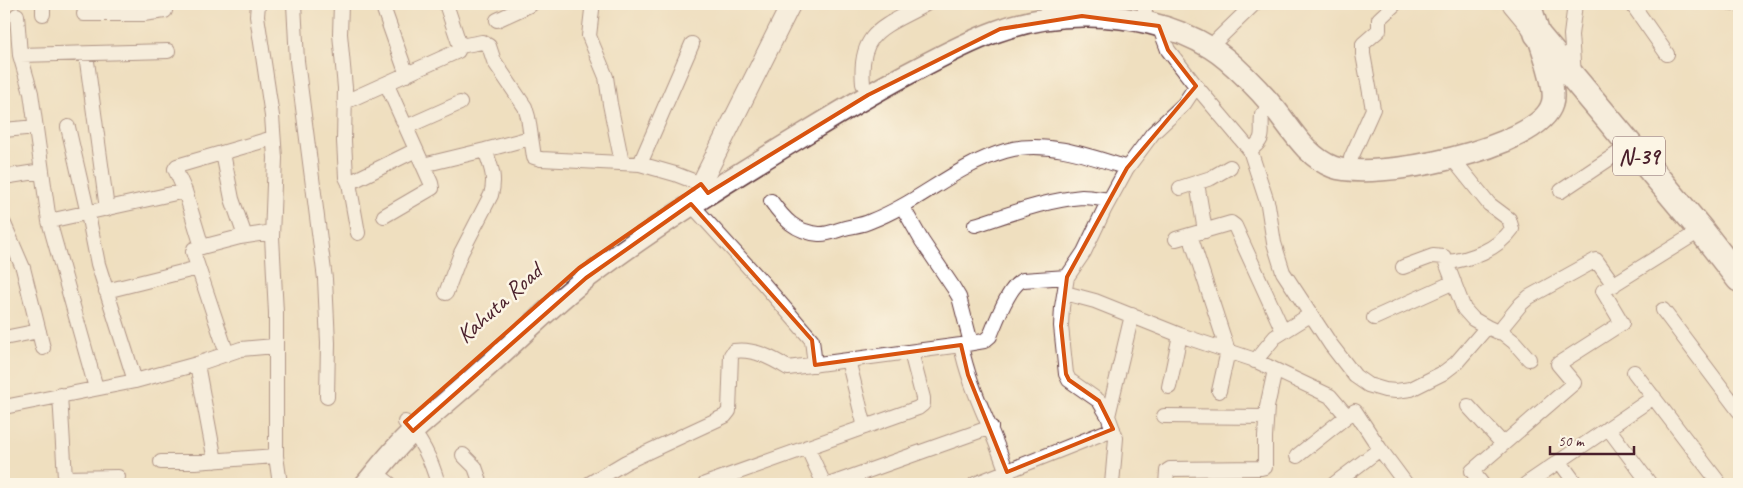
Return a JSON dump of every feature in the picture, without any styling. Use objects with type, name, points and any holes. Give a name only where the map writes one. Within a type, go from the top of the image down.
[{"type":"highway","name":"N-39","points":[[1528,4],[1537,34],[1701,230],[1739,279]]},
{"type":"main road","points":[[700,194],[863,84],[981,25],[1019,11],[1046,6],[1079,4],[1145,7],[1179,21],[1217,40],[1231,50],[1279,96],[1323,146],[1332,152],[1351,158],[1377,158],[1412,154],[1456,145],[1488,135],[1509,127],[1527,117],[1540,105],[1552,88]]},
{"type":"main road","name":"N-39","points":[[1512,4],[1537,34]]},
{"type":"main road","name":"Kahuta Road","points":[[353,484],[387,441],[409,427],[586,278],[700,194],[786,6]]},
{"type":"main road","points":[[700,194],[868,95],[985,34],[1022,23],[1063,17],[1117,17],[1159,26],[1194,40],[1211,48],[1243,76],[1272,105],[1311,154],[1328,165],[1351,171],[1386,170],[1417,166],[1452,158],[1506,140],[1534,125],[1554,102],[1548,68],[1537,34]]},
{"type":"main road","name":"Kahuta Road","points":[[377,480],[409,427]]},
{"type":"street","points":[[84,14],[150,13],[165,11],[163,4]]},
{"type":"street","points":[[258,4],[257,16],[266,73],[275,158],[272,232],[275,277],[276,456],[280,484]]},
{"type":"street","points":[[294,4],[297,61],[325,279],[328,343],[327,397]]},
{"type":"street","points":[[341,4],[340,34],[345,102],[344,141],[346,178],[349,183],[358,233]]},
{"type":"street","points":[[382,4],[407,75]]},
{"type":"street","points":[[497,20],[532,4]]},
{"type":"street","points":[[590,4],[592,10],[590,36],[606,77],[622,163]]},
{"type":"street","points":[[863,84],[862,72],[866,50],[873,35],[880,29],[926,4]]},
{"type":"street","points":[[1217,40],[1254,4]]},
{"type":"street","points":[[1351,158],[1373,109],[1363,54],[1363,44],[1379,30],[1379,19],[1395,4]]},
{"type":"street","points":[[1574,78],[1571,35],[1575,4]]},
{"type":"street","points":[[1632,4],[1668,54]]},
{"type":"street","points":[[1733,4],[1739,4]]},
{"type":"street","points":[[345,102],[458,51],[460,46],[451,5]]},
{"type":"street","points":[[17,15],[20,55],[31,92],[49,221],[96,388]]},
{"type":"street","points":[[1159,26],[1168,50],[1250,150],[1268,205],[1274,242],[1282,272],[1310,315],[1355,376],[1368,386],[1396,391],[1411,389],[1443,373],[1529,297],[1596,260],[1614,285]]},
{"type":"street","points":[[460,46],[482,42],[489,46],[494,60],[525,106],[534,156],[640,164],[675,174],[700,194],[763,284],[812,340],[815,364]]},
{"type":"street","points":[[640,164],[692,44]]},
{"type":"street","points":[[20,55],[168,51]]},
{"type":"street","points":[[86,54],[108,209]]},
{"type":"street","points":[[384,216],[432,188],[386,85]]},
{"type":"street","points":[[1112,484],[1116,438],[1108,416],[1099,401],[1069,380],[1066,374],[1061,326],[1062,307],[1068,277],[1084,252],[1127,168],[1153,133],[1184,104],[1196,86]]},
{"type":"street","points":[[406,127],[460,104]]},
{"type":"street","points":[[1250,150],[1262,138],[1262,115],[1272,105]]},
{"type":"street","points":[[4,130],[36,127]]},
{"type":"street","points":[[68,127],[98,264],[135,380]]},
{"type":"street","points":[[202,247],[185,191],[175,169],[177,166],[273,138]]},
{"type":"street","points":[[423,165],[530,138]]},
{"type":"street","points":[[1561,191],[1630,145]]},
{"type":"street","points":[[771,201],[786,220],[803,230],[820,234],[870,222],[902,206],[955,172],[1005,150],[1032,147],[1075,152],[1127,168]]},
{"type":"street","points":[[349,183],[416,150]]},
{"type":"street","points":[[446,293],[461,253],[493,187],[494,178],[486,150]]},
{"type":"street","points":[[223,152],[232,199],[245,236]]},
{"type":"street","points":[[1447,262],[1478,254],[1496,243],[1512,229],[1509,219],[1489,204],[1452,158]]},
{"type":"street","points":[[1180,188],[1211,178],[1230,167]]},
{"type":"street","points":[[4,177],[42,171]]},
{"type":"street","points":[[1197,183],[1204,231]]},
{"type":"street","points":[[49,221],[88,214],[185,191]]},
{"type":"street","points":[[975,225],[1033,207],[1074,198],[1084,197],[1109,200]]},
{"type":"street","points":[[902,206],[922,241],[954,286],[959,297],[966,344],[968,375],[991,427],[1009,478]]},
{"type":"street","points":[[1176,239],[1231,223],[1235,226],[1283,331]]},
{"type":"street","points":[[4,224],[23,268],[44,348]]},
{"type":"street","points":[[1482,484],[1472,471],[1574,383],[1558,364],[1622,323],[1603,291],[1701,230]]},
{"type":"street","points":[[227,354],[198,268],[193,252],[194,249],[245,236],[272,232]]},
{"type":"street","points":[[1190,235],[1228,351],[1219,390]]},
{"type":"street","points":[[1403,267],[1433,256],[1444,257],[1468,315],[1514,342],[1529,359]]},
{"type":"street","points":[[106,290],[198,268]]},
{"type":"street","points":[[589,484],[626,462],[725,416],[729,411],[731,355],[734,351],[739,350],[768,356],[788,368],[984,341],[990,336],[1008,296],[1018,282],[1068,277]]},
{"type":"street","points":[[1374,318],[1454,282]]},
{"type":"street","points":[[1065,293],[1095,301],[1255,361],[1330,396],[1347,416]]},
{"type":"street","points":[[1663,310],[1739,412]]},
{"type":"street","points":[[1108,416],[1132,315]]},
{"type":"street","points":[[1255,361],[1275,337],[1310,315]]},
{"type":"street","points":[[4,338],[39,331]]},
{"type":"street","points":[[1169,387],[1180,334]]},
{"type":"street","points":[[4,407],[135,380],[197,364],[241,349],[275,346]]},
{"type":"street","points":[[704,484],[918,408],[923,404],[923,398],[911,352]]},
{"type":"street","points":[[848,360],[865,427]]},
{"type":"street","points":[[197,364],[216,461]]},
{"type":"street","points":[[1166,484],[1167,471],[1170,469],[1217,470],[1265,467],[1266,418],[1275,370]]},
{"type":"street","points":[[1634,372],[1720,484]]},
{"type":"street","points":[[60,396],[65,478],[86,481],[118,477]]},
{"type":"street","points":[[1526,484],[1654,397]]},
{"type":"street","points":[[1468,406],[1503,444]]},
{"type":"street","points":[[1297,456],[1355,411],[1406,484]]},
{"type":"street","points":[[1164,416],[1266,418]]},
{"type":"street","points":[[409,427],[425,450],[438,484]]},
{"type":"street","points":[[831,484],[991,427]]},
{"type":"street","points":[[1608,428],[1650,484]]},
{"type":"street","points":[[975,484],[1009,478],[1113,430]]},
{"type":"street","points":[[807,447],[824,484]]},
{"type":"street","points":[[1334,484],[1380,449]]},
{"type":"street","points":[[463,455],[474,467],[481,484]]},
{"type":"street","points":[[161,462],[216,461],[276,456]]},
{"type":"street","points":[[1560,462],[1576,484]]},
{"type":"highlighted area","points":[[1082,16],[1159,26],[1168,50],[1196,86],[1127,168],[1067,277],[1061,326],[1066,374],[1069,380],[1099,401],[1113,429],[1007,472],[968,375],[961,345],[815,365],[812,340],[691,204],[586,278],[413,431],[405,422],[579,268],[701,184],[708,193],[868,95],[1000,29]]}]
